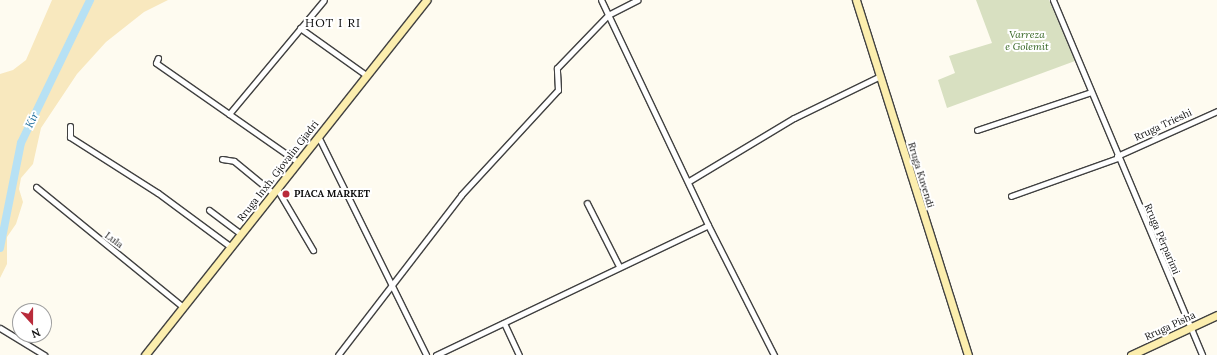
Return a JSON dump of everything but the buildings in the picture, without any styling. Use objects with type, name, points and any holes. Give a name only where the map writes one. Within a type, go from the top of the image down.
[{"type":"street","points":[[228,114],[324,0]]},
{"type":"street","name":"Rruga Inxh. Gjovalin Gjadri","points":[[146,355],[426,0]]},
{"type":"street","points":[[600,0],[689,182],[708,225],[774,355]]},
{"type":"street","points":[[338,355],[461,195],[558,90],[557,68],[608,15],[637,0]]},
{"type":"street","name":"Rruga Kuvendi","points":[[856,0],[968,355]]},
{"type":"street","name":"Rruga Përparimi","points":[[1053,0],[1118,157],[1192,327],[1202,355]]},
{"type":"street","points":[[300,28],[366,75]]},
{"type":"street","points":[[158,58],[156,63],[298,162]]},
{"type":"street","points":[[689,182],[794,118],[880,76]]},
{"type":"street","points":[[977,130],[1091,92]]},
{"type":"street","name":"Rruga Trieshi","points":[[1118,157],[1217,110]]},
{"type":"street","points":[[70,126],[70,137],[158,193],[231,247]]},
{"type":"street","points":[[318,136],[426,355]]},
{"type":"street","points":[[1011,196],[1118,157]]},
{"type":"street","points":[[222,159],[234,161],[275,191],[313,250]]},
{"type":"street","name":"Lula","points":[[36,187],[183,307]]},
{"type":"street","points":[[587,203],[619,266]]},
{"type":"street","points":[[209,210],[241,234]]},
{"type":"street","points":[[436,355],[619,266],[708,225]]},
{"type":"street","name":"Rruga Pisha","points":[[1131,355],[1217,316]]},
{"type":"street","points":[[504,323],[519,355]]},
{"type":"street","points":[[0,328],[44,355]]},
{"type":"sand","points":[[52,0],[168,0],[144,12],[106,42],[77,74],[41,128],[33,164],[21,178],[19,189],[23,202],[16,224],[7,237],[7,264],[0,278],[0,74],[13,70],[26,60]]},
{"type":"green space","name":"Varreza e Golemit","points":[[976,0],[1049,0],[1075,61],[947,108],[938,80],[955,73],[949,56],[992,43]]},
{"type":"waterway","name":"Kir","points":[[0,248],[21,143],[90,0]]},
{"type":"place","name":"PIACA MARKET","points":[[286,194]]},
{"type":"district","name":"HOT I RI","points":[[333,23]]}]
